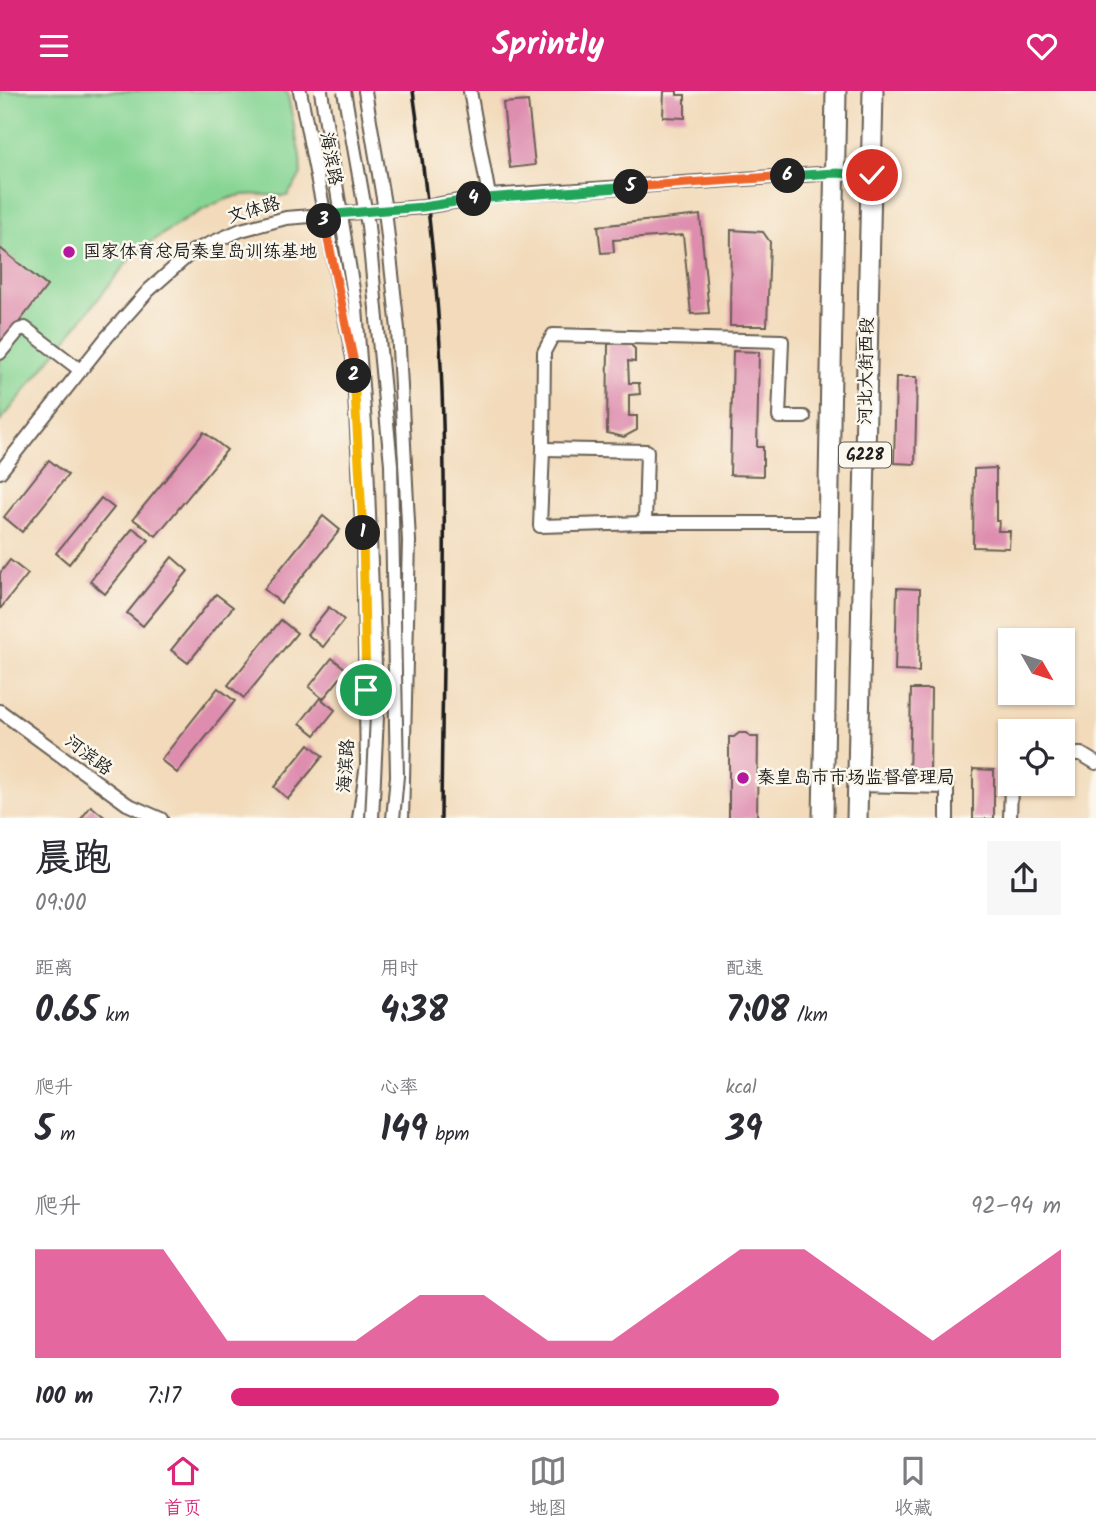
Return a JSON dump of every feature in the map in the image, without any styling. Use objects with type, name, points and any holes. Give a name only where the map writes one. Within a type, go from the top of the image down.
[{"type":"highway","name":"河北大街西段","points":[[823,818],[836,91]]},
{"type":"highway","name":"河北大街西段","points":[[857,818],[873,91]]},
{"type":"street","name":"海滨路","points":[[300,91],[353,358],[363,542],[367,737],[367,764],[359,818]]},
{"type":"street","name":"海滨路","points":[[321,91],[356,308],[366,438],[377,716],[372,818]]},
{"type":"street","name":"海滨路","points":[[344,91],[368,226],[391,464],[397,776],[393,818]]},
{"type":"street","points":[[365,91],[385,210],[398,329],[410,541],[402,818]]},
{"type":"street","points":[[470,91],[489,196]]},
{"type":"street","name":"文体路","points":[[0,472],[80,370],[149,290],[193,251],[241,230],[286,218],[385,210],[489,196],[835,173],[872,175]]},
{"type":"street","points":[[0,353],[19,330],[25,328],[80,370]]},
{"type":"street","points":[[804,417],[779,417],[782,341],[553,335],[544,352],[540,526],[828,523]]},
{"type":"street","points":[[543,449],[648,451],[645,523]]},
{"type":"street","name":"河滨路","points":[[0,711],[127,804],[161,818]]},
{"type":"street","points":[[1075,754],[1081,754],[1096,763]]},
{"type":"street","points":[[857,785],[947,787],[947,818]]},
{"type":"street","points":[[1010,818],[1011,796]]},
{"type":"green space","name":"国家体育总局秦皇岛训练基地","points":[[0,91],[287,91],[300,156],[301,175],[287,196],[248,194],[230,198],[183,221],[139,251],[0,422]]},
{"type":"building","points":[[664,91],[677,91],[677,95],[685,95],[685,118],[663,117]]},
{"type":"building","points":[[528,101],[535,165],[510,168],[503,103]]},
{"type":"building","points":[[700,215],[709,313],[691,314],[683,235],[613,240],[614,252],[601,253],[598,226]]},
{"type":"building","points":[[731,230],[763,232],[770,242],[767,326],[730,326]]},
{"type":"building","points":[[0,248],[47,286],[0,347]]},
{"type":"building","points":[[628,342],[635,349],[635,362],[628,361],[629,383],[639,383],[640,394],[629,395],[629,416],[637,416],[637,430],[624,437],[607,433],[608,344]]},
{"type":"building","points":[[733,351],[759,352],[757,447],[763,447],[763,476],[730,475]]},
{"type":"building","points":[[896,377],[917,377],[915,464],[894,463]]},
{"type":"building","points":[[204,432],[227,450],[156,536],[133,519]]},
{"type":"building","points":[[49,460],[68,475],[22,532],[4,517]]},
{"type":"building","points":[[996,468],[996,521],[999,521],[998,531],[1010,531],[1009,548],[973,547],[974,469]]},
{"type":"building","points":[[101,498],[114,508],[69,564],[56,553]]},
{"type":"building","points":[[323,516],[340,530],[281,603],[264,589]]},
{"type":"building","points":[[133,528],[149,540],[105,594],[90,581]]},
{"type":"building","points":[[172,557],[188,571],[143,626],[127,613]]},
{"type":"building","points":[[10,560],[28,574],[0,609],[0,573]]},
{"type":"building","points":[[897,588],[920,589],[919,672],[895,671]]},
{"type":"building","points":[[216,594],[233,607],[188,663],[171,650]]},
{"type":"building","points":[[329,607],[344,620],[323,647],[307,634]]},
{"type":"building","points":[[281,620],[297,633],[244,698],[228,685]]},
{"type":"building","points":[[332,658],[347,670],[323,699],[309,687]]},
{"type":"building","points":[[218,688],[235,701],[177,773],[161,760]]},
{"type":"building","points":[[911,689],[931,689],[930,776],[909,776]]},
{"type":"building","points":[[320,698],[335,710],[315,735],[300,723]]},
{"type":"building","name":"秦皇岛市市场监督管理局","points":[[739,733],[747,733],[751,737],[758,737],[757,818],[729,818],[729,737]]},
{"type":"building","points":[[309,744],[323,756],[288,799],[274,787]]},
{"type":"building","points":[[973,769],[994,770],[994,818],[973,818]]},
{"type":"building","points":[[91,806],[106,818],[82,818]]},
{"type":"railway","points":[[413,91],[434,269],[442,390],[444,513],[441,818]]},
{"type":"place","name":"国家体育总局秦皇岛训练基地","points":[[69,252]]},
{"type":"place","name":"秦皇岛市市场监督管理局","points":[[743,778]]},
{"type":"route","points":[[366,690],[363,542],[353,358],[323,215],[423,207],[489,196],[835,173],[872,175]]}]
